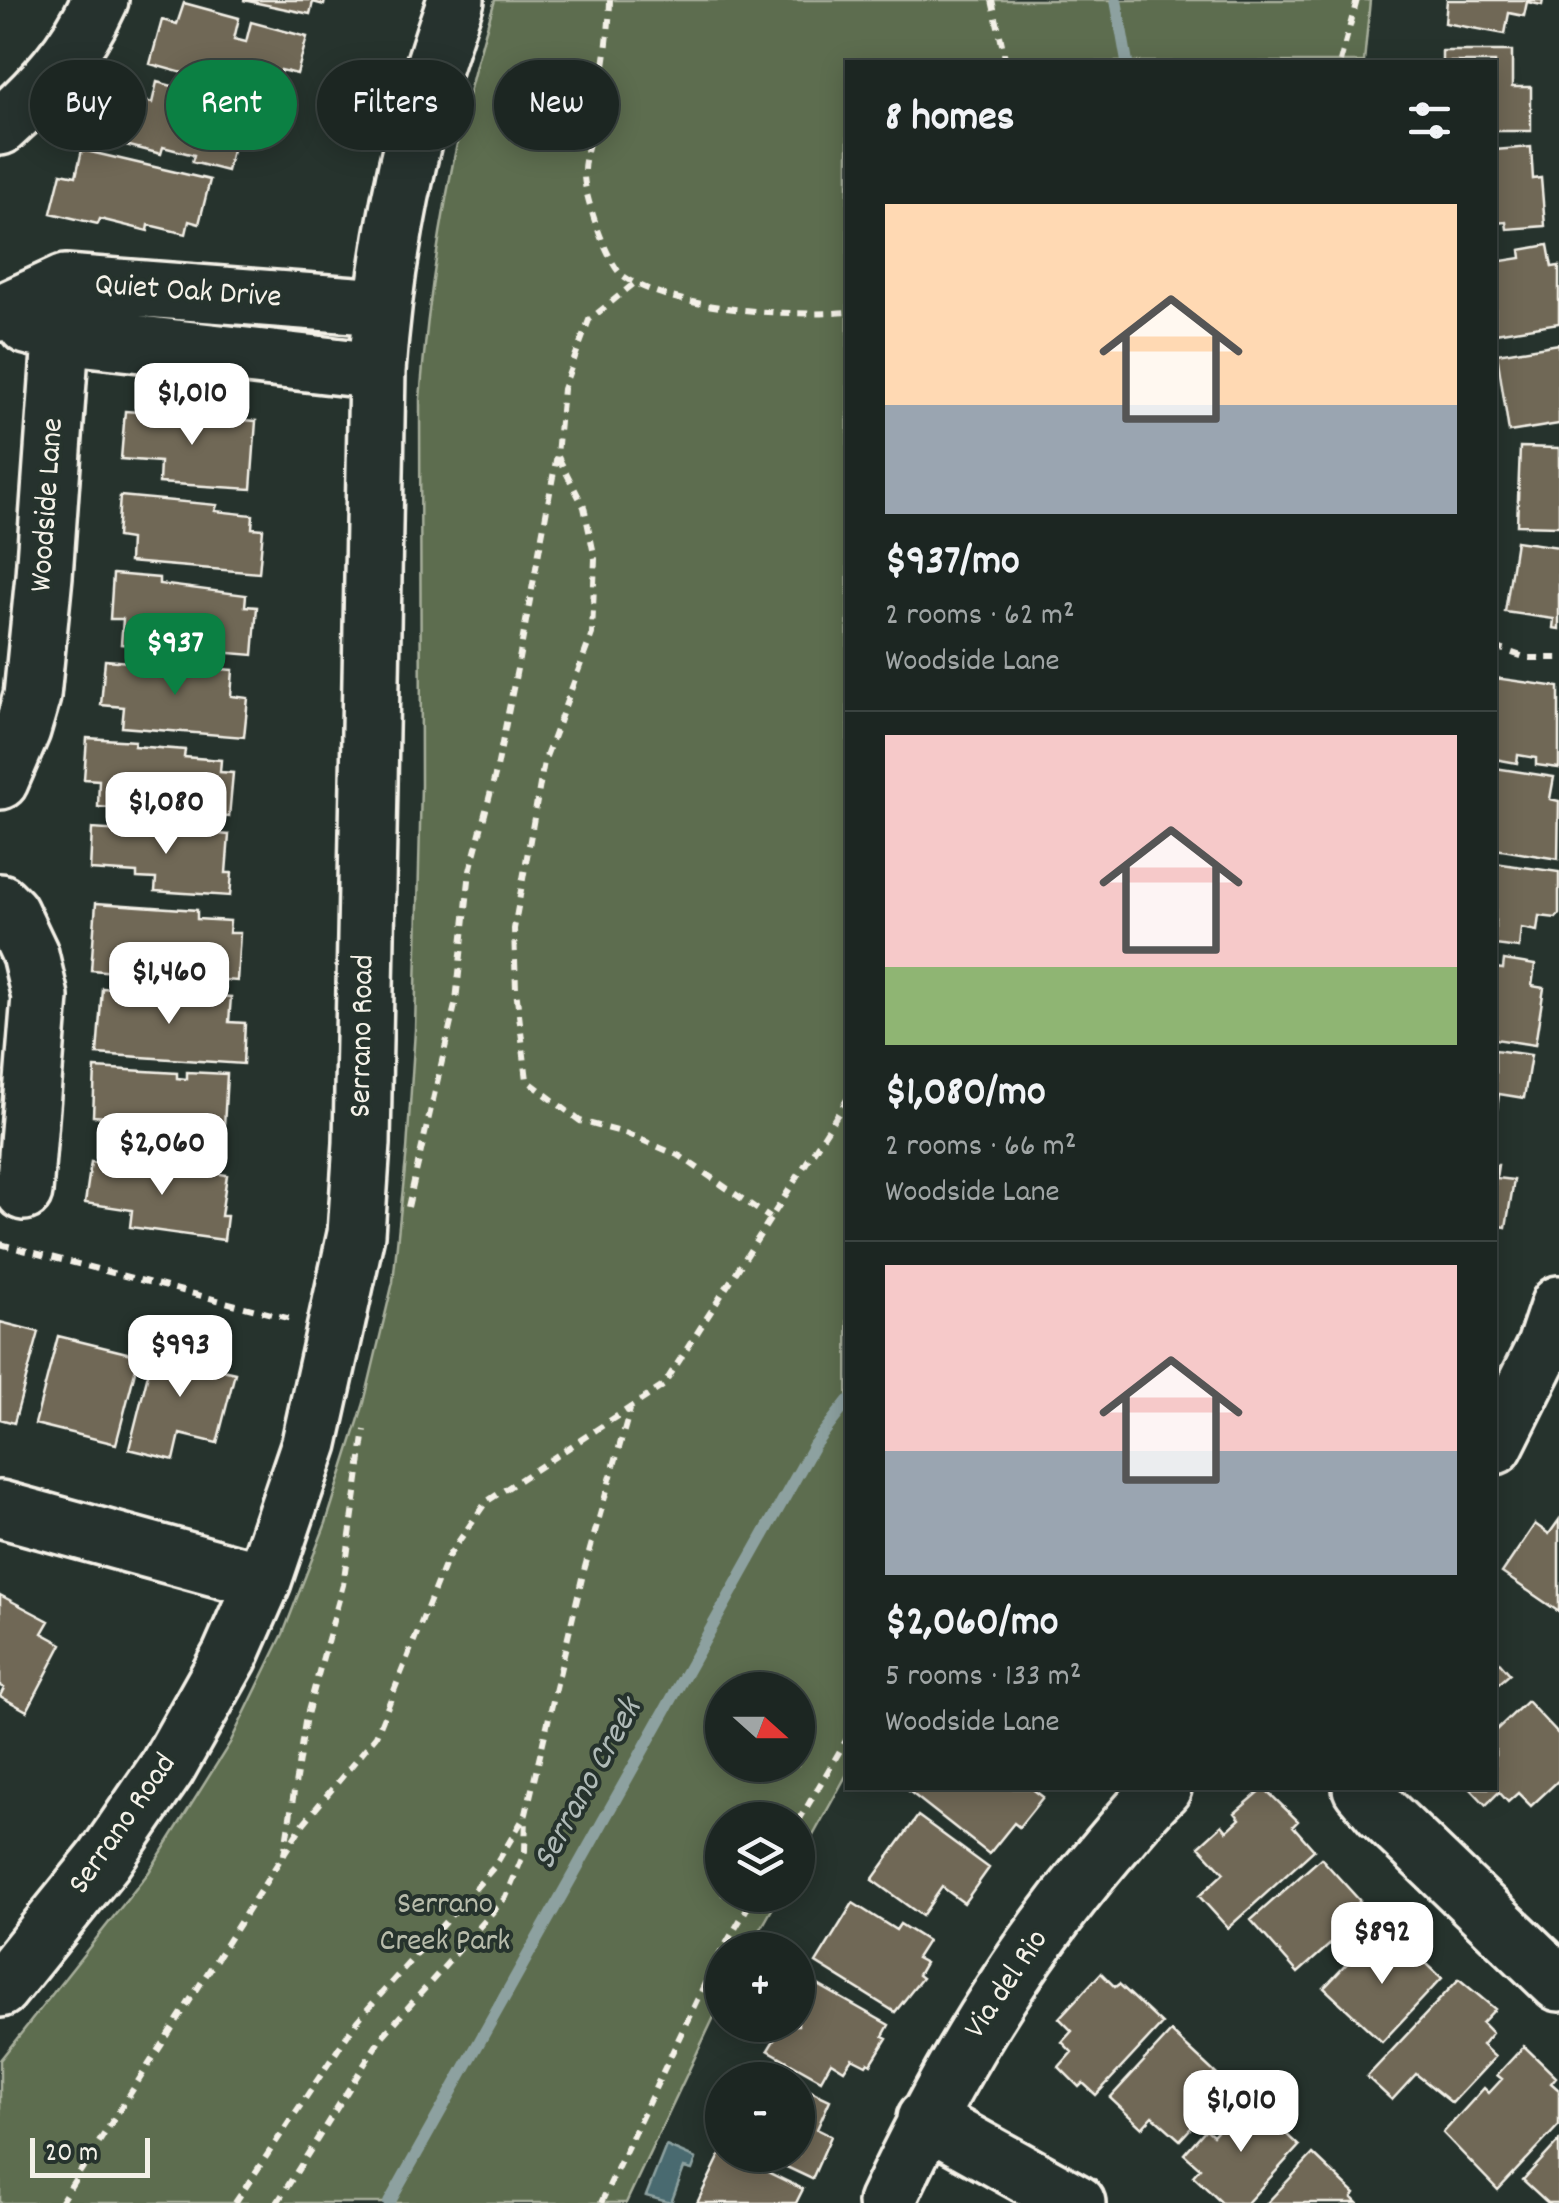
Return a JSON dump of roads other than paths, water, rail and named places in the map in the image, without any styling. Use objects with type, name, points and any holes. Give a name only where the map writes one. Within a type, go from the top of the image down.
[{"type":"street","points":[[0,127],[44,86],[68,56],[100,0]]},
{"type":"street","name":"Serrano Road","points":[[0,1989],[104,1860],[167,1768],[230,1656],[262,1581],[310,1443],[336,1330],[356,1234],[362,1143],[377,372],[382,308],[408,168],[456,0]]},
{"type":"street","name":"Quiet Oak Drive","points":[[0,316],[63,309],[382,308]]},
{"type":"street","name":"Quiet Oak Drive","points":[[63,309],[377,372]]},
{"type":"street","name":"Woodside Lane","points":[[0,781],[32,696],[63,309]]},
{"type":"street","points":[[0,902],[10,912],[30,954],[40,997],[24,1192]]},
{"type":"street","points":[[1497,1442],[1545,1346],[1559,1304]]},
{"type":"street","points":[[0,1509],[262,1581]]},
{"type":"street","name":"Via del Rio","points":[[886,2203],[925,2119],[992,2003],[1074,1889],[1161,1790]]},
{"type":"street","points":[[1363,1790],[1559,1983]]},
{"type":"street","points":[[925,2119],[1077,2203]]},
{"type":"water","points":[[666,2146],[696,2159],[692,2170],[684,2168],[671,2203],[646,2196]]},
{"type":"waterway","name":"Serrano Creek","points":[[1116,0],[1127,60]]},
{"type":"waterway","name":"Serrano Creek","points":[[389,2203],[814,1445],[845,1405]]},
{"type":"park label","name":"Serrano Creek Park","points":[[445,1924]]}]
